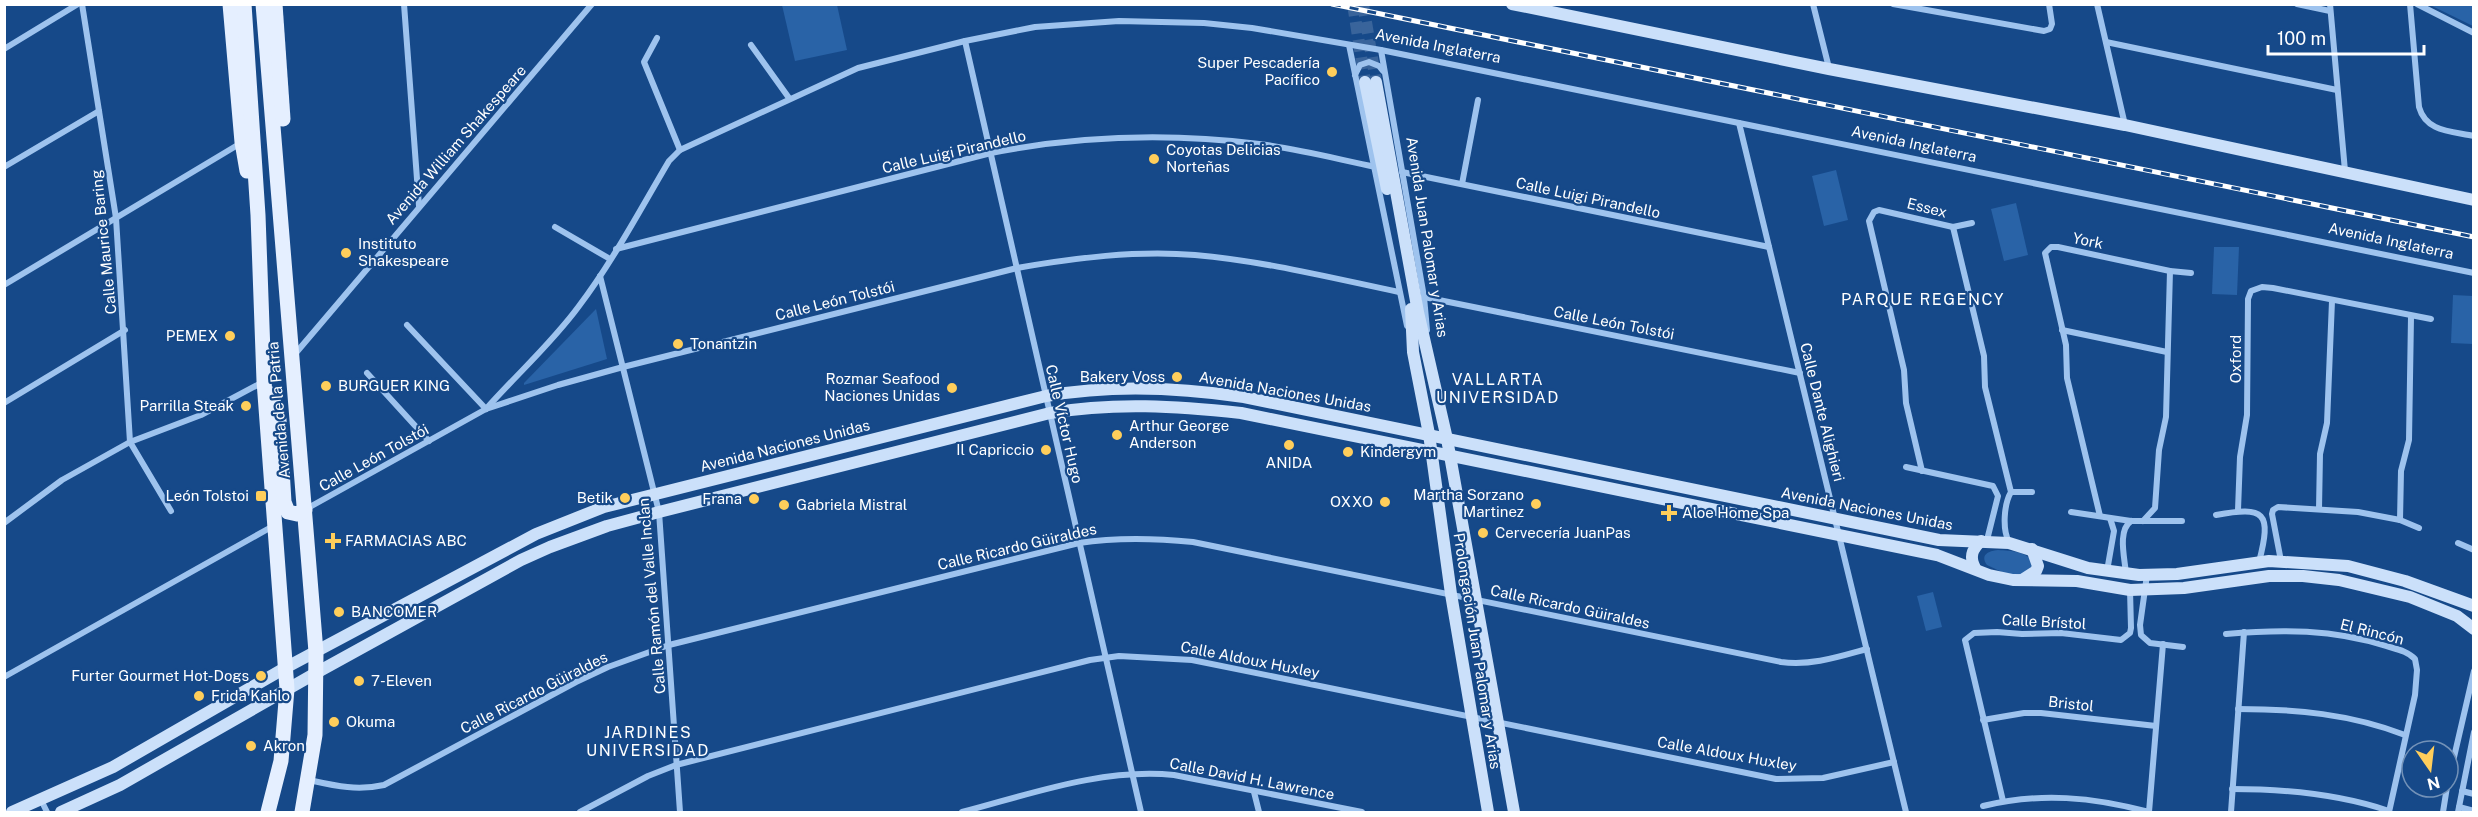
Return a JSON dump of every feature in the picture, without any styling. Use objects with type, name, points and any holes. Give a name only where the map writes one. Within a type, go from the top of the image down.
[{"type":"main road","points":[[230,4],[242,142],[259,229]]},
{"type":"main road","name":"Avenida de la Patria","points":[[244,4],[259,229],[264,381],[287,689],[280,761],[268,813]]},
{"type":"main road","name":"Avenida de la Patria","points":[[263,4],[316,652],[315,735],[302,813]]},
{"type":"main road","points":[[275,4],[285,145],[282,227]]},
{"type":"main road","points":[[264,381],[276,403],[279,420],[285,507],[293,514],[305,510]]},
{"type":"street","points":[[4,49],[80,4]]},
{"type":"street","name":"Calle Maurice Baring","points":[[80,4],[117,218],[130,442]]},
{"type":"street","points":[[405,4],[419,206]]},
{"type":"street","name":"Avenida William Shakespeare","points":[[293,357],[592,4]]},
{"type":"street","points":[[1512,4],[1829,69],[2125,125],[2474,200]]},
{"type":"street","points":[[1813,4],[1829,69]]},
{"type":"street","points":[[1893,4],[2044,31],[2050,29],[2052,24],[2049,4]]},
{"type":"street","points":[[2097,4],[2125,125]]},
{"type":"street","points":[[2297,4],[2330,8],[2346,172]]},
{"type":"street","points":[[2410,4],[2419,107],[2422,118],[2436,128],[2474,136]]},
{"type":"street","points":[[2417,4],[2474,33]]},
{"type":"street","name":"Avenida Inglaterra","points":[[680,150],[858,68],[965,41],[1035,27],[1119,21],[1223,25],[1381,50],[2474,273]]},
{"type":"street","points":[[407,325],[486,409],[579,308],[669,161],[680,150],[644,62],[657,38]]},
{"type":"street","name":"Calle Víctor Hugo","points":[[965,41],[1141,813]]},
{"type":"street","points":[[2106,42],[2337,90]]},
{"type":"street","points":[[751,45],[789,98]]},
{"type":"street","name":"Avenida Juan Palomar y Arias","points":[[1349,45],[1370,78],[1402,172],[1424,297],[1431,362]]},
{"type":"street","name":"Avenida Juan Palomar y Arias","points":[[1381,50],[1370,78],[1376,166],[1399,292],[1413,351]]},
{"type":"street","name":"Avenida Juan Palomar y Arias","points":[[1370,78],[1413,317],[1413,351]]},
{"type":"street","name":"Avenida Juan Palomar y Arias","points":[[1370,78],[1418,312],[1431,362]]},
{"type":"street","points":[[1462,184],[1478,100]]},
{"type":"street","points":[[4,167],[99,111]]},
{"type":"street","name":"Calle Dante Alighieri","points":[[1739,123],[1906,813]]},
{"type":"street","name":"Calle Luigi Pirandello","points":[[616,249],[991,153],[1070,141],[1167,139],[1257,144],[1376,166]]},
{"type":"street","points":[[4,285],[242,142]]},
{"type":"street","name":"Calle Luigi Pirandello","points":[[1402,172],[1769,247]]},
{"type":"street","name":"Essex","points":[[1922,471],[1906,403],[1904,370],[1868,225],[1870,216],[1880,210],[1953,227],[1984,356],[1985,387],[2011,492],[2007,500],[2006,515],[2009,543]]},
{"type":"street","points":[[1953,227],[1972,223]]},
{"type":"street","points":[[555,227],[610,259]]},
{"type":"street","name":"York","points":[[2100,516],[2067,378],[2066,345],[2045,253],[2051,247],[2058,247],[2170,271],[2191,273]]},
{"type":"street","name":"Calle León Tolstói","points":[[305,510],[486,409],[558,385],[623,367],[1017,268],[1069,259],[1134,255],[1194,255],[1259,263],[1399,292]]},
{"type":"street","points":[[2143,521],[2155,508],[2159,450],[2166,417],[2170,271]]},
{"type":"street","name":"Calle Ramón del Valle Inclan","points":[[600,276],[659,512],[680,813]]},
{"type":"street","name":"Oxford","points":[[2238,510],[2240,457],[2247,415],[2248,299],[2251,291],[2262,287],[2431,320]]},
{"type":"street","name":"Calle León Tolstói","points":[[1424,297],[1800,373]]},
{"type":"street","points":[[2319,508],[2319,454],[2327,423],[2332,301]]},
{"type":"street","points":[[2400,520],[2401,471],[2409,440],[2411,316]]},
{"type":"street","points":[[4,403],[125,330]]},
{"type":"street","points":[[2062,330],[2168,352]]},
{"type":"street","name":"Prolongación Juan Palomar y Arias","points":[[1413,351],[1429,434],[1451,594],[1488,813]]},
{"type":"street","name":"Prolongación Juan Palomar y Arias","points":[[1431,362],[1477,600],[1514,813]]},
{"type":"street","points":[[367,373],[429,441]]},
{"type":"street","points":[[4,523],[62,480],[130,442],[201,415],[264,381]]},
{"type":"street","name":"Avenida Naciones Unidas","points":[[12,813],[113,767],[285,668],[536,534],[604,507],[1046,396],[1111,388],[1201,390],[1268,401],[1939,540],[2009,543],[2062,561],[2107,571],[2147,575],[2177,574],[2281,561],[2338,565],[2374,572],[2474,606]]},
{"type":"street","name":"Avenida Naciones Unidas","points":[[61,813],[130,779],[287,689],[531,556],[578,536],[659,512],[1050,413],[1092,406],[1131,405],[1241,413],[1937,555],[1989,575],[2021,581],[2077,581],[2130,590],[2146,590],[2184,588],[2269,576],[2303,576],[2339,580],[2410,597],[2457,616],[2474,629]]},
{"type":"street","points":[[130,442],[171,511]]},
{"type":"street","points":[[1906,467],[1996,488],[1998,496],[1984,541],[1972,552],[1971,558],[1975,568]]},
{"type":"street","points":[[2011,492],[2032,492]]},
{"type":"street","points":[[2281,561],[2273,510],[2286,506],[2358,512],[2400,520],[2419,528]]},
{"type":"street","points":[[2216,514],[2238,510],[2255,511],[2263,519],[2263,544],[2259,562]]},
{"type":"street","points":[[2071,512],[2131,521],[2182,521]]},
{"type":"street","points":[[2107,571],[2114,531],[2110,518]]},
{"type":"street","points":[[2126,574],[2124,532],[2126,524],[2131,521]]},
{"type":"street","points":[[4,676],[275,524]]},
{"type":"street","name":"Calle Ricardo Güiraldes","points":[[309,780],[349,789],[367,789],[384,785],[576,682],[608,667],[669,645],[1079,543],[1133,538],[1193,542],[1793,664],[1819,662],[1867,649]]},
{"type":"street","points":[[2458,543],[2474,550]]},
{"type":"street","points":[[2021,581],[2036,571],[2038,566],[2032,549]]},
{"type":"street","points":[[2147,575],[2139,631],[2150,643],[2183,647]]},
{"type":"street","name":"Calle Brístol","points":[[1983,720],[1965,644],[1967,637],[1974,633],[1997,632],[2061,633],[2121,640],[2130,633],[2131,628],[2130,590]]},
{"type":"street","name":"El Rincón","points":[[2226,634],[2283,630],[2322,632],[2366,640],[2412,656],[2416,662],[2416,680],[2389,812],[2353,801],[2306,793],[2232,789]]},
{"type":"street","points":[[2231,813],[2244,632]]},
{"type":"street","points":[[1983,806],[2003,801],[2061,796],[2104,801],[2149,813],[2163,644]]},
{"type":"street","name":"Calle Aldoux Huxley","points":[[580,813],[648,776],[676,765],[1105,657],[1162,657],[1192,660],[1776,779],[1823,778],[1894,762]]},
{"type":"street","points":[[2458,739],[2474,671]]},
{"type":"street","points":[[2238,710],[2296,711],[2332,715],[2379,726],[2404,735]]},
{"type":"street","name":"Bristol","points":[[1983,720],[2017,714],[2041,713],[2156,726]]},
{"type":"street","points":[[1983,720],[2003,801]]},
{"type":"street","points":[[2474,732],[2459,810],[2474,811]]},
{"type":"street","name":"Calle David H. Lawrence","points":[[962,813],[1088,779],[1132,773],[1174,775],[1362,813]]},
{"type":"street","points":[[2462,791],[2474,794]]},
{"type":"street","points":[[1254,792],[1260,813]]},
{"type":"street","points":[[41,800],[47,813]]},
{"type":"shaded area","points":[[782,5],[837,5],[847,50],[795,61]]},
{"type":"shaded area","points":[[2473,5],[2473,26],[2432,6]]},
{"type":"shaded area","points":[[1836,170],[1848,220],[1824,226],[1812,176]]},
{"type":"shaded area","points":[[2016,203],[2028,255],[2004,261],[1991,209]]},
{"type":"shaded area","points":[[2214,247],[2239,247],[2237,295],[2212,294]]},
{"type":"shaded area","points":[[2453,295],[2473,296],[2473,344],[2451,343]]},
{"type":"shaded area","points":[[596,309],[607,359],[524,385],[524,383]]},
{"type":"shaded area","points":[[1998,550],[2018,552],[2030,558],[2034,562],[2027,575],[2006,574],[1987,565],[1984,559],[1986,554]]},
{"type":"shaded area","points":[[1933,592],[1942,627],[1926,631],[1917,596]]},
{"type":"tunnel","points":[[1353,4],[1365,82]]},
{"type":"tunnel","points":[[1363,4],[1376,82]]},
{"type":"railway","points":[[1332,4],[2474,237]]},
{"type":"place","name":"Super Pescadería Pacífico","points":[[1332,72]]},
{"type":"place","name":"Coyotas Delicias Norteñas","points":[[1154,159]]},
{"type":"place","name":"Instituto Shakespeare","points":[[346,253]]},
{"type":"place","name":"PEMEX","points":[[230,336]]},
{"type":"place","name":"Tonantzin","points":[[678,344]]},
{"type":"place","name":"Bakery Voss","points":[[1177,377]]},
{"type":"place","name":"BURGUER KING","points":[[326,386]]},
{"type":"place","name":"Rozmar Seafood Naciones Unidas","points":[[952,388]]},
{"type":"place","name":"Parrilla Steak","points":[[246,406]]},
{"type":"place","name":"Arthur George Anderson","points":[[1117,435]]},
{"type":"place","name":"ANIDA","points":[[1289,445]]},
{"type":"place","name":"Il Capriccio","points":[[1046,450]]},
{"type":"place","name":"Kindergym","points":[[1348,452]]},
{"type":"place","name":"León Tolstoi","points":[[261,496]]},
{"type":"place","name":"Betik","points":[[625,498]]},
{"type":"place","name":"Frana","points":[[754,499]]},
{"type":"place","name":"OXXO","points":[[1385,502]]},
{"type":"place","name":"Martha Sorzano Martinez","points":[[1536,504]]},
{"type":"place","name":"Gabriela Mistral","points":[[784,505]]},
{"type":"place","name":"Aloe Home Spa","points":[[1669,513]]},
{"type":"place","name":"Cervecería JuanPas","points":[[1483,533]]},
{"type":"place","name":"FARMACIAS ABC","points":[[333,541]]},
{"type":"place","name":"BANCOMER","points":[[339,612]]},
{"type":"place","name":"Furter Gourmet Hot-Dogs","points":[[261,676]]},
{"type":"place","name":"7-Eleven","points":[[359,681]]},
{"type":"place","name":"Frida Kahlo","points":[[199,696]]},
{"type":"place","name":"Okuma","points":[[334,722]]},
{"type":"place","name":"Akron","points":[[251,746]]},
{"type":"district","name":"PARQUE REGENCY","points":[[1923,299]]},
{"type":"district","name":"VALLARTA UNIVERSIDAD","points":[[1498,388]]},
{"type":"district","name":"JARDINES UNIVERSIDAD","points":[[648,741]]}]
